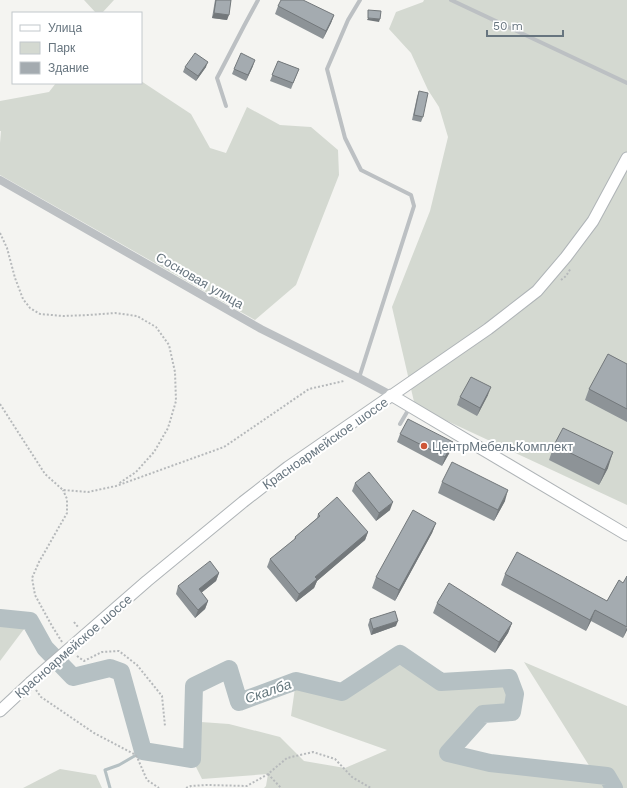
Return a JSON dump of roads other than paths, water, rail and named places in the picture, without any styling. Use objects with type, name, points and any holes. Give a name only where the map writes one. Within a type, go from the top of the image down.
[{"type":"main road","name":"Красноармейское шоссе","points":[[0,711],[147,581],[243,502],[288,467],[488,329],[537,291],[566,257],[593,221],[627,158]]},
{"type":"main road","points":[[391,395],[627,535]]},
{"type":"street","name":"Сосновая улица","points":[[0,180],[261,329],[391,395]]},
{"type":"lane","points":[[226,106],[217,78],[258,0]]},
{"type":"lane","points":[[359,378],[414,206],[411,194],[361,170],[345,138],[327,70],[348,20],[360,0]]},
{"type":"lane","points":[[451,0],[627,83]]},
{"type":"lane","points":[[400,424],[411,407]]},
{"type":"waterway","name":"Скалба","points":[[0,618],[30,621],[45,648],[73,677],[110,668],[121,672],[143,751],[192,759],[194,686],[229,669],[239,702],[296,681],[342,692],[400,654],[441,682],[509,678],[515,694],[512,712],[483,714],[448,753],[490,763],[607,776],[614,788]]},
{"type":"waterway","points":[[110,788],[105,770],[119,765],[143,751]]},
{"type":"place","name":"ЦентрМебельКомплект","points":[[424,446]]}]
